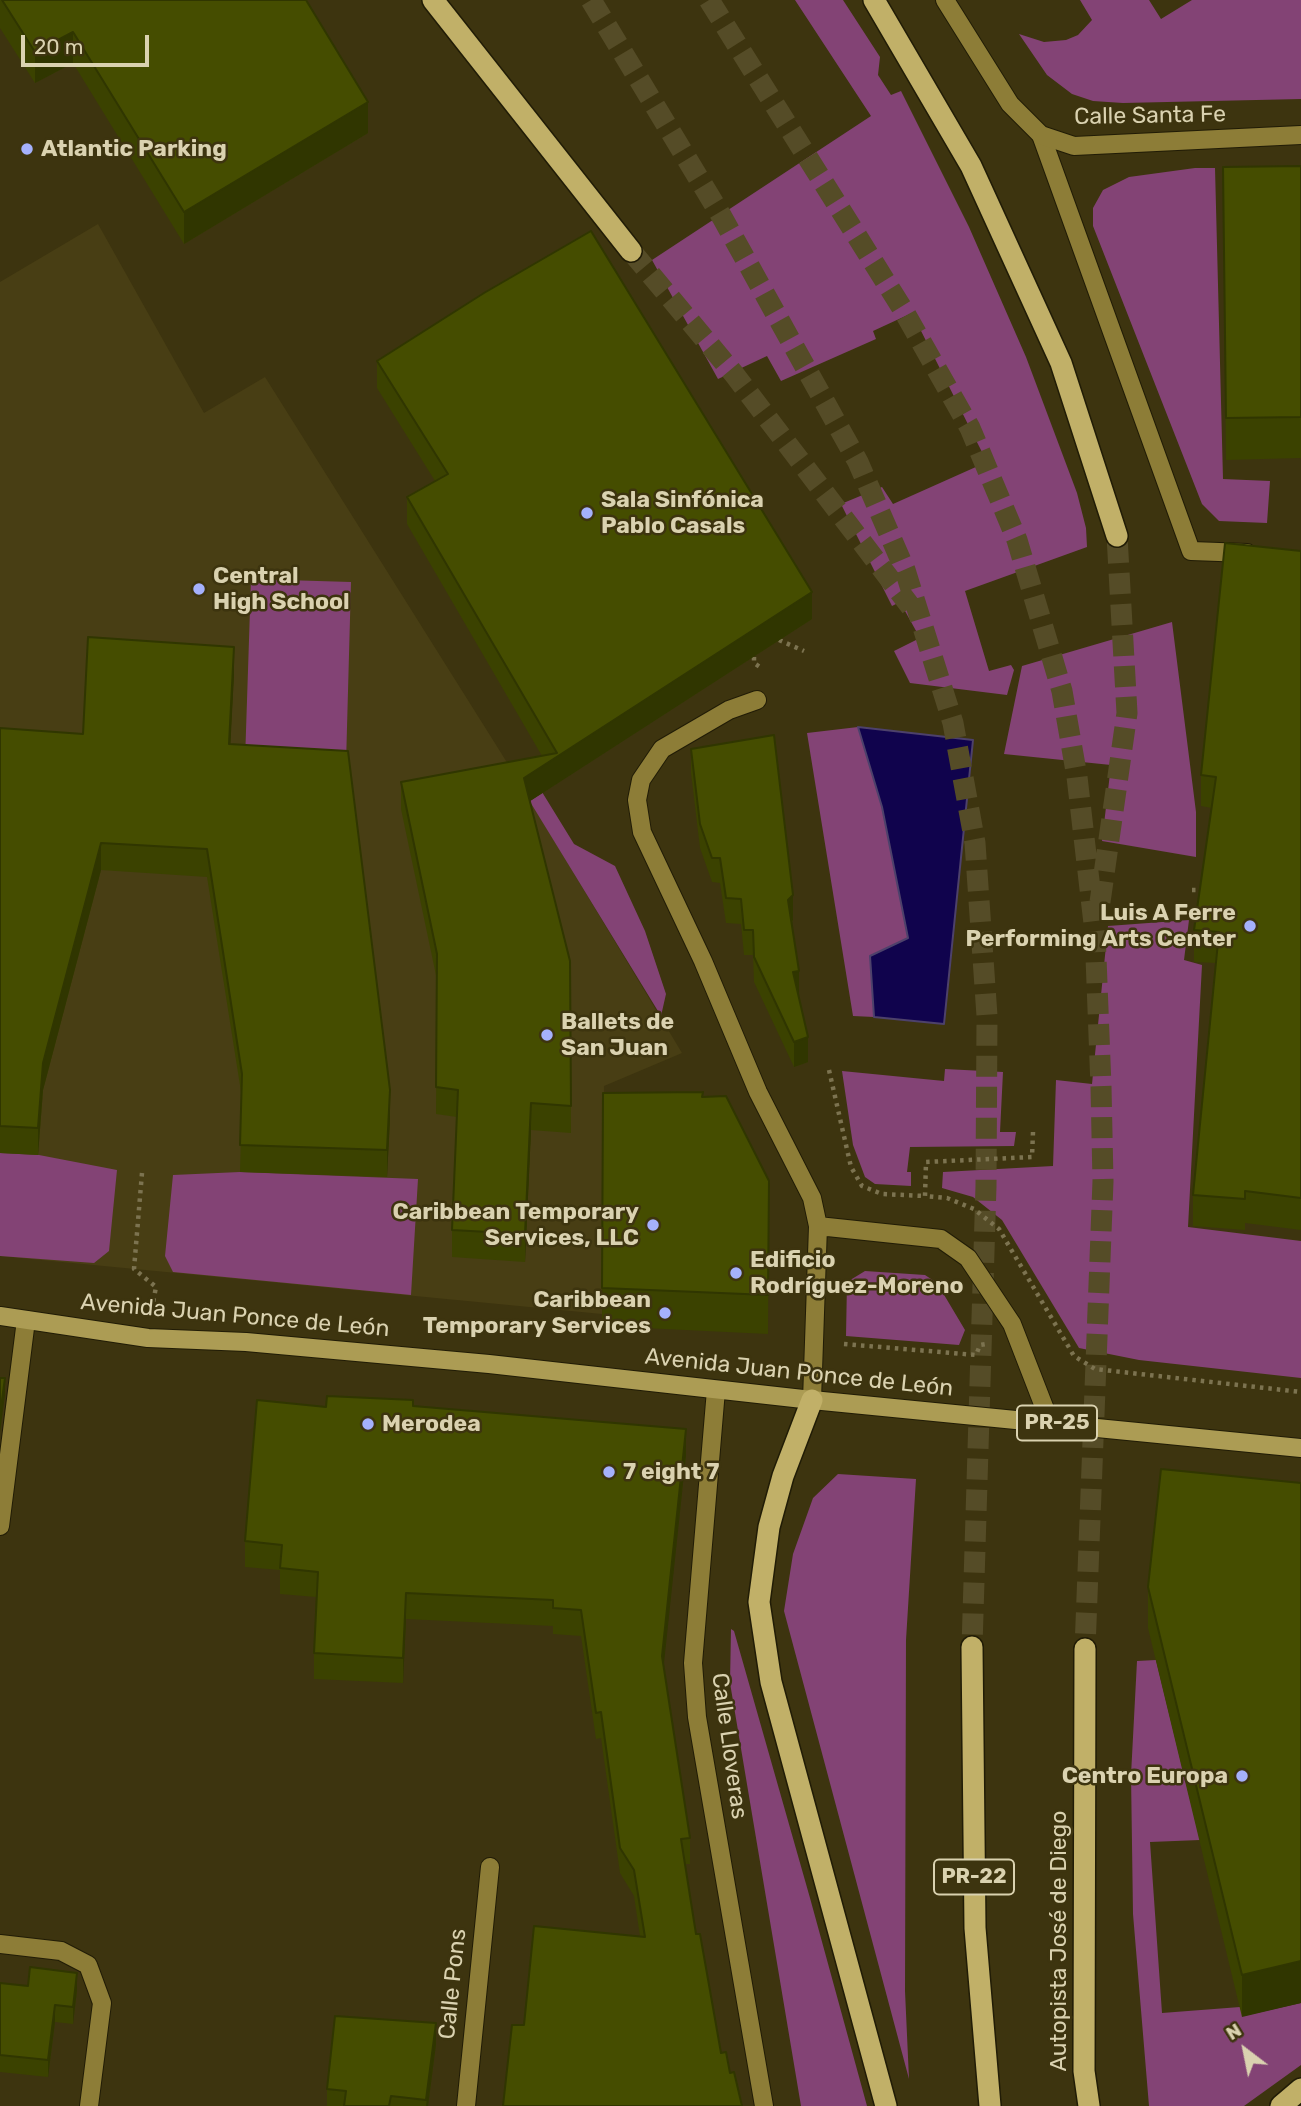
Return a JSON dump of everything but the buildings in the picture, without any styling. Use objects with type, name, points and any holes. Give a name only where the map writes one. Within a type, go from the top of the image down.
[{"type":"highway","points":[[433,0],[631,251]]},
{"type":"highway","points":[[874,0],[971,166],[1061,363],[1117,536]]},
{"type":"highway","points":[[812,1401],[783,1476],[769,1527],[759,1602],[771,1682],[887,2106]]},
{"type":"highway","name":"PR-22","points":[[972,1647],[975,1928],[990,2106]]},
{"type":"highway","name":"Autopista José de Diego","points":[[1085,1649],[1083,2071],[1089,2106]]},
{"type":"highway","points":[[1281,2106],[1301,2089]]},
{"type":"main road","name":"Avenida Juan Ponce de León","points":[[0,1316],[148,1338],[246,1342],[489,1364],[812,1401],[1301,1448]]},
{"type":"street","name":"Calle Santa Fe","points":[[945,0],[1010,104],[1041,135],[1074,146],[1301,135]]},
{"type":"street","points":[[1041,135],[1191,551],[1260,554]]},
{"type":"street","points":[[757,700],[729,710],[662,749],[641,780],[637,800],[642,832],[703,961],[758,1092],[812,1198],[818,1226],[812,1401]]},
{"type":"street","points":[[818,1226],[941,1239],[968,1258],[1012,1324],[1050,1422]]},
{"type":"street","points":[[0,1526],[26,1320]]},
{"type":"street","name":"Calle Lloveras","points":[[716,1390],[693,1663],[696,1703],[764,2106]]},
{"type":"street","name":"Calle Pons","points":[[466,2106],[490,1867]]},
{"type":"street","points":[[0,1944],[61,1951],[88,1965],[102,2003],[89,2106]]},
{"type":"path","points":[[779,640],[804,651]]},
{"type":"path","points":[[1192,890],[1204,890]]},
{"type":"path","points":[[829,1070],[851,1167],[862,1186],[882,1194],[947,1198],[974,1209],[999,1229],[1059,1336],[1074,1356],[1095,1369],[1301,1392]]},
{"type":"path","points":[[925,1196],[926,1162],[1032,1157],[1033,1132]]},
{"type":"path","points":[[142,1172],[134,1269],[156,1287],[148,1338]]},
{"type":"path","points":[[813,1342],[975,1355],[980,1345],[1016,1337]]},
{"type":"shaded area","points":[[795,0],[843,0],[880,57],[878,75],[891,95],[901,91],[969,227],[1026,357],[1077,493],[1086,528],[1087,547],[965,591],[989,671],[1011,665],[1014,670],[1007,695],[910,683],[894,651],[920,638],[900,602],[892,606],[841,504],[882,487],[893,504],[987,462],[912,313],[873,331],[876,339],[781,381],[767,356],[718,379],[652,260],[871,116]]},
{"type":"shaded area","points":[[1080,0],[1149,0],[1161,19],[1192,0],[1301,0],[1301,99],[1123,103],[1093,101],[1072,94],[1047,75],[1019,34],[1044,42],[1066,40],[1078,35],[1092,20]]},
{"type":"shaded area","points":[[1215,168],[1223,479],[1270,481],[1267,523],[1219,521],[1202,504],[1093,226],[1093,208],[1103,190],[1129,177]]},
{"type":"shaded area","name":"Central High School","points":[[98,224],[204,413],[265,377],[508,764],[682,1053],[604,1086],[602,1314],[0,1256],[0,282]]},
{"type":"shaded area","points":[[251,579],[351,582],[346,764],[245,761]]},
{"type":"shaded area","points":[[1172,622],[1196,812],[1196,857],[1102,841],[1111,765],[1004,754],[1022,666]]},
{"type":"shaded area","points":[[858,727],[882,807],[908,939],[870,956],[874,1017],[853,1016],[807,733]]},
{"type":"shaded area","points":[[858,727],[973,740],[944,1024],[874,1017],[870,956],[908,938],[882,807]]},
{"type":"shaded area","points":[[534,779],[574,844],[615,866],[645,931],[666,994],[661,1016],[521,787]]},
{"type":"shaded area","points":[[1189,920],[1184,960],[1202,965],[1188,1227],[1301,1241],[1301,1378],[1139,1360],[1079,1348],[1002,1220],[973,1197],[942,1188],[943,1172],[1053,1166],[1056,1080],[1092,1084],[1108,926]]},
{"type":"shaded area","points":[[945,1069],[1003,1072],[1000,1132],[1016,1132],[1014,1146],[910,1147],[907,1172],[911,1172],[911,1186],[875,1184],[865,1177],[853,1145],[842,1071],[944,1081]]},
{"type":"shaded area","points":[[0,1153],[39,1155],[117,1170],[109,1251],[94,1263],[0,1256]]},
{"type":"shaded area","points":[[240,1172],[418,1179],[411,1295],[173,1272],[165,1256],[173,1175]]},
{"type":"shaded area","points":[[865,1271],[925,1275],[937,1283],[965,1330],[959,1345],[846,1336],[847,1282]]},
{"type":"shaded area","points":[[838,1474],[916,1479],[906,1640],[905,1991],[909,2079],[784,1611],[793,1554],[813,1498]]},
{"type":"shaded area","points":[[731,1629],[734,1631],[867,2106],[801,2106],[730,1683]]},
{"type":"shaded area","points":[[1156,1660],[1200,1840],[1150,1842],[1162,2013],[1240,2007],[1243,2016],[1301,2003],[1301,2065],[1244,2106],[1149,2106],[1133,1914],[1131,1775],[1137,1661]]},
{"type":"tunnel","points":[[591,0],[722,217],[858,462],[905,570],[953,723],[975,843],[987,1016],[986,1186],[972,1647]]},
{"type":"tunnel","points":[[709,0],[902,308],[970,428],[1017,540],[1062,691],[1077,777],[1095,932],[1101,1087],[1103,1181],[1085,1649]]},
{"type":"tunnel","points":[[631,251],[734,374],[911,607]]},
{"type":"tunnel","points":[[1100,902],[1127,713],[1117,536]]},
{"type":"place","name":"Atlantic Parking","points":[[27,149]]},
{"type":"place","name":"Sala Sinfónica Pablo Casals","points":[[587,513]]},
{"type":"place","name":"Central High School","points":[[199,589]]},
{"type":"place","name":"Luis A Ferre Performing Arts Center","points":[[1250,926]]},
{"type":"place","name":"Ballets de San Juan","points":[[547,1035]]},
{"type":"place","name":"Caribbean Temporary Services, LLC","points":[[653,1225]]},
{"type":"place","name":"Edificio Rodríguez-Moreno","points":[[736,1273]]},
{"type":"place","name":"Caribbean Temporary Services","points":[[665,1313]]},
{"type":"place","name":"Merodea","points":[[368,1424]]},
{"type":"place","name":"7 eight 7","points":[[609,1472]]},
{"type":"place","name":"Centro Europa","points":[[1242,1776]]}]
